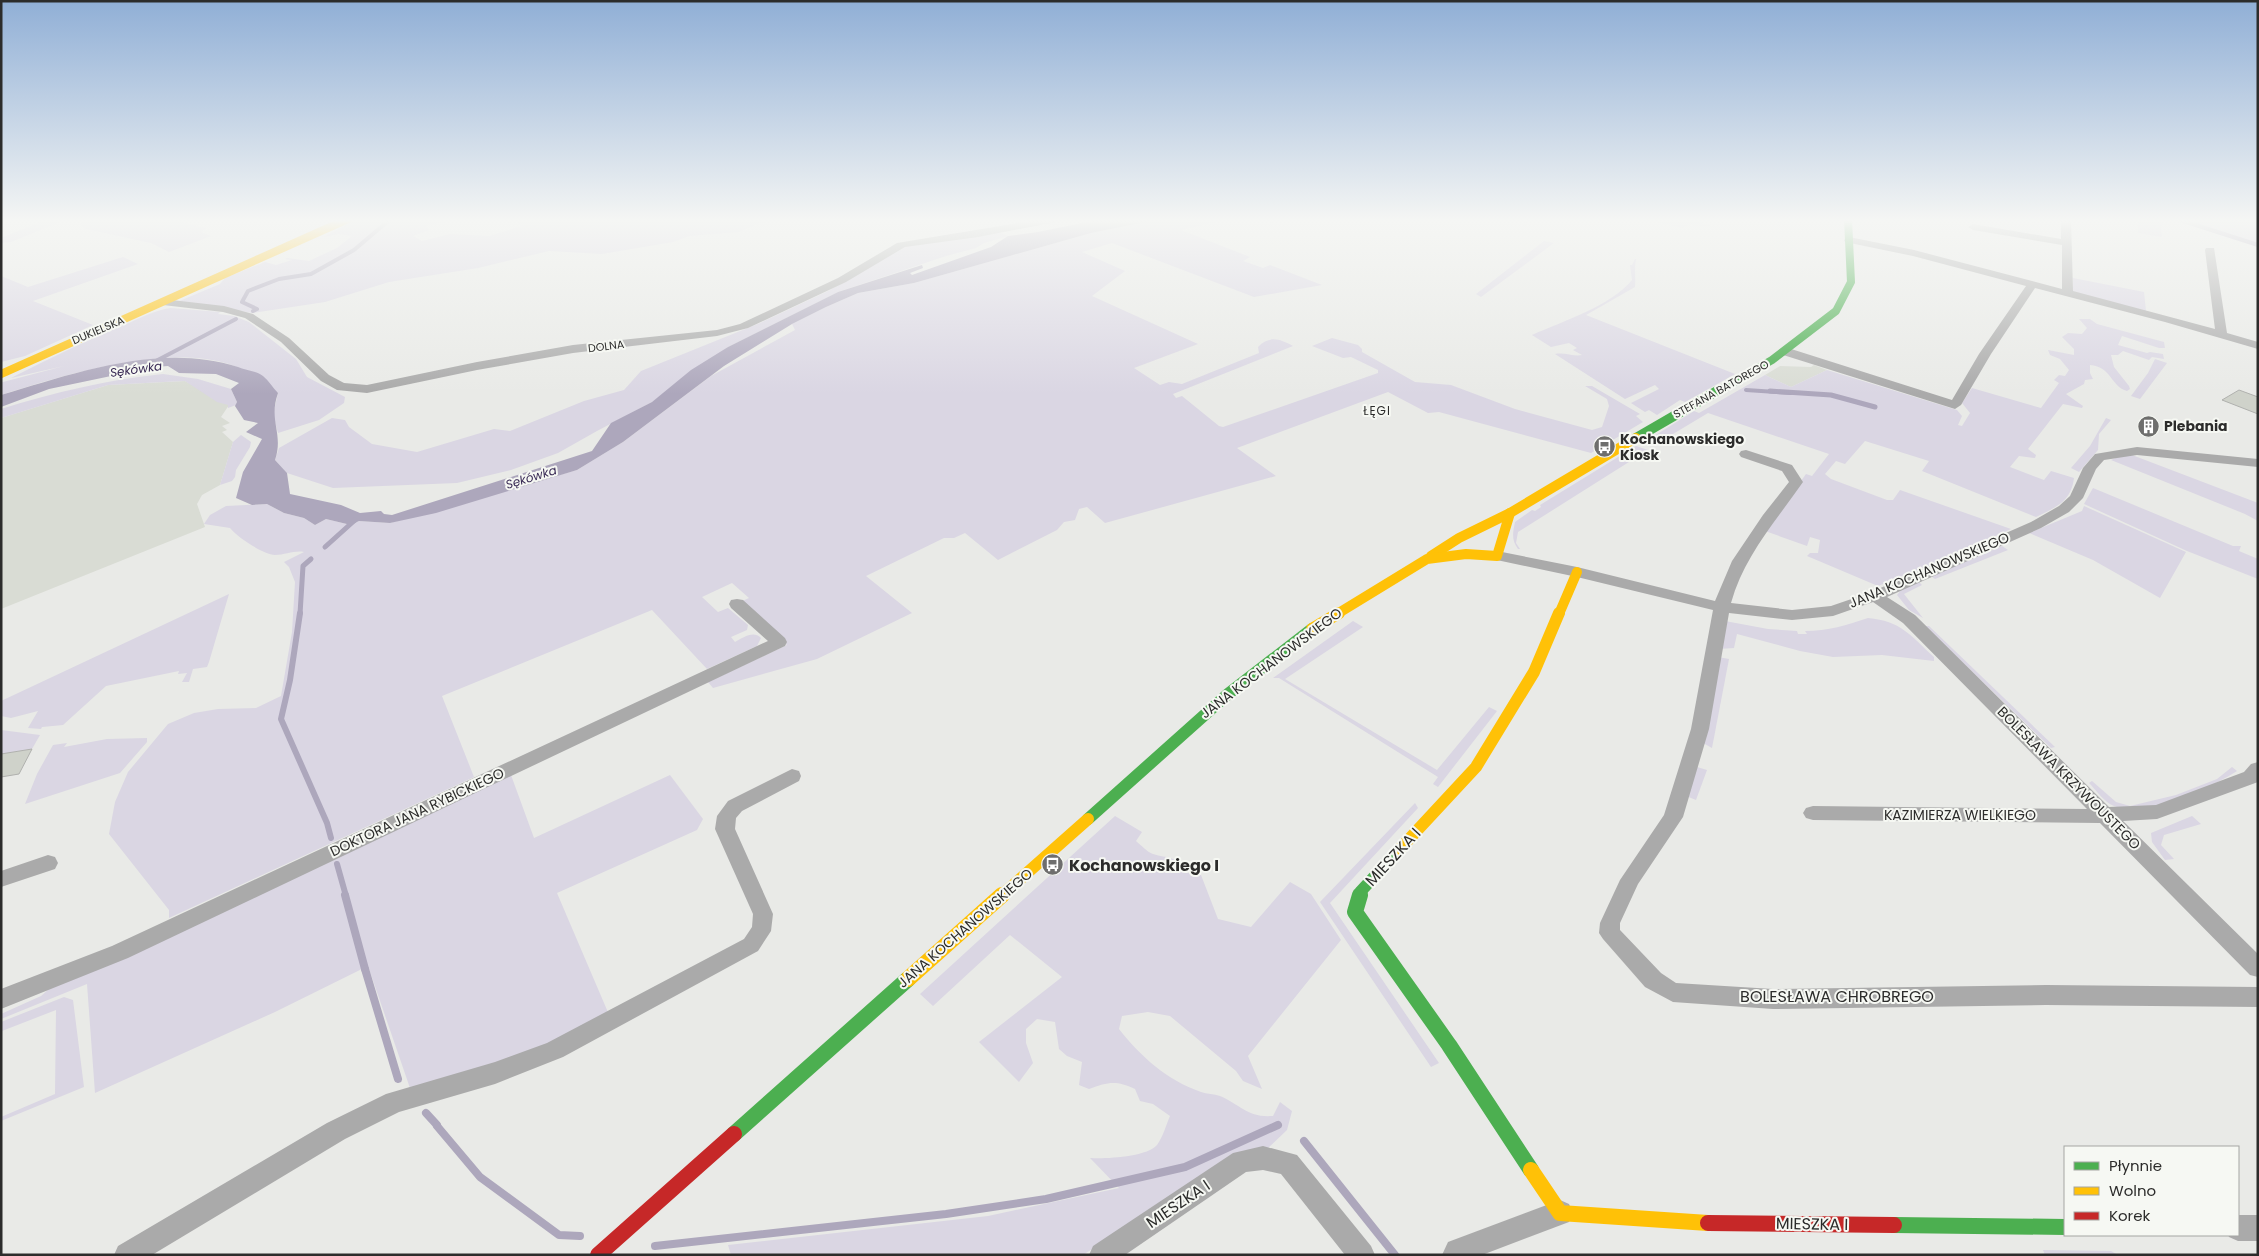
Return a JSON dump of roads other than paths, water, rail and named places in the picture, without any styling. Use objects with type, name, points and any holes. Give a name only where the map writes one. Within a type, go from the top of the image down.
[{"type":"street","name":"DUKIELSKA","points":[[1,374],[7,368],[220,278]]},
{"type":"street","name":"DOLNA","points":[[163,302],[224,309],[250,316],[285,340],[325,378],[341,388],[367,389],[477,366],[573,349],[717,333],[744,326],[846,278]]},
{"type":"street","name":"STEFANA BATOREGO","points":[[1427,559],[1459,538],[1510,513],[1668,418],[1772,360],[1838,309],[1851,282],[1851,278]]},
{"type":"street","points":[[2007,278],[2221,334],[2258,346]]},
{"type":"street","points":[[2067,278],[2068,294]]},
{"type":"street","points":[[2214,278],[2221,334]]},
{"type":"street","points":[[1784,351],[1955,405],[1985,354],[2032,284]]},
{"type":"street","name":"JANA KOCHANOWSKIEGO","points":[[598,1255],[1228,694],[1320,623],[1372,590],[1427,559],[1466,554],[1497,556],[1577,572],[1721,607],[1792,615],[1833,611],[1875,596],[2036,525],[2064,509],[2076,498],[2090,468],[2100,457],[2137,450],[2258,463]]},
{"type":"street","name":"BOLESŁAWA CHROBREGO","points":[[1746,454],[1786,468],[1796,482],[1768,518],[1740,561],[1721,607],[1700,729],[1673,817],[1630,880],[1610,923],[1610,933],[1653,980],[1673,992],[1773,999],[2046,995],[2258,998]]},
{"type":"street","points":[[1497,556],[1510,513]]},
{"type":"street","points":[[1459,538],[1477,555]]},
{"type":"street","name":"MIESZKA I","points":[[1560,1213],[1448,1045],[1355,912],[1361,891],[1476,767],[1534,672],[1577,572]]},
{"type":"street","name":"BOLESŁAWA KRZYWOUSTEGO","points":[[1875,596],[1909,619],[2258,968]]},
{"type":"street","name":"DOKTORA JANA RYBICKIEGO","points":[[1,999],[129,948],[779,642],[737,604]]},
{"type":"street","name":"KAZIMIERZA WIELKIEGO","points":[[1813,813],[2107,816],[2157,812],[2251,777],[2258,769]]},
{"type":"street","points":[[127,1255],[336,1131],[394,1102],[436,1088],[495,1073],[555,1050],[751,944],[760,934],[764,922],[763,914],[725,829],[727,816],[735,806],[792,776]]},
{"type":"street","points":[[1,879],[48,863]]},
{"type":"street","name":"MIESZKA I","points":[[1102,1255],[1242,1161],[1263,1158],[1288,1163],[1362,1255]]},
{"type":"street","name":"MIESZKA I","points":[[1454,1255],[1457,1251],[1560,1213],[1690,1223],[2064,1226]]},
{"type":"street","points":[[2239,1228],[2258,1228]]},
{"type":"water","name":"Sękówka","points":[[883,278],[933,278],[858,293],[792,324],[724,366],[623,442],[577,470],[436,513],[390,523],[359,521],[351,525],[326,519],[315,525],[304,518],[284,513],[267,504],[252,505],[236,498],[243,472],[262,439],[246,432],[258,423],[244,420],[235,406],[237,402],[231,389],[239,383],[216,374],[179,373],[168,366],[154,367],[49,389],[1,407],[1,395],[118,363],[179,358],[209,360],[238,367],[260,374],[278,393],[275,403],[278,442],[275,460],[287,473],[290,494],[341,505],[360,513],[381,511],[384,514],[392,515],[592,451],[611,423],[652,402],[691,370],[728,347],[838,292]]},
{"type":"waterway","points":[[253,311],[257,309],[242,302],[248,291],[279,279],[288,278]]},
{"type":"waterway","name":"Sękówka","points":[[154,362],[236,319]]},
{"type":"waterway","points":[[1746,390],[1791,393]]},
{"type":"waterway","points":[[1770,391],[1831,395],[1875,407]]},
{"type":"waterway","points":[[325,547],[355,520]]},
{"type":"waterway","points":[[300,614],[303,566],[311,559]]},
{"type":"waterway","points":[[300,613],[290,680],[281,719],[327,823],[331,838]]},
{"type":"waterway","points":[[337,864],[346,896]]},
{"type":"waterway","points":[[345,895],[398,1079]]},
{"type":"waterway","points":[[426,1113],[437,1125]]},
{"type":"waterway","points":[[655,1246],[946,1214],[1046,1199],[1185,1167],[1278,1125]]},
{"type":"waterway","points":[[437,1126],[480,1177],[559,1235],[580,1236]]},
{"type":"waterway","points":[[1304,1141],[1395,1255]]},
{"type":"place","name":"Plebania","points":[[2148,426]]},
{"type":"place","name":"Kochanowskiego Kiosk","points":[[1604,447]]},
{"type":"place","name":"Kochanowskiego I","points":[[1053,865]]},
{"type":"district","name":"ŁĘGI","points":[[1377,410]]}]
